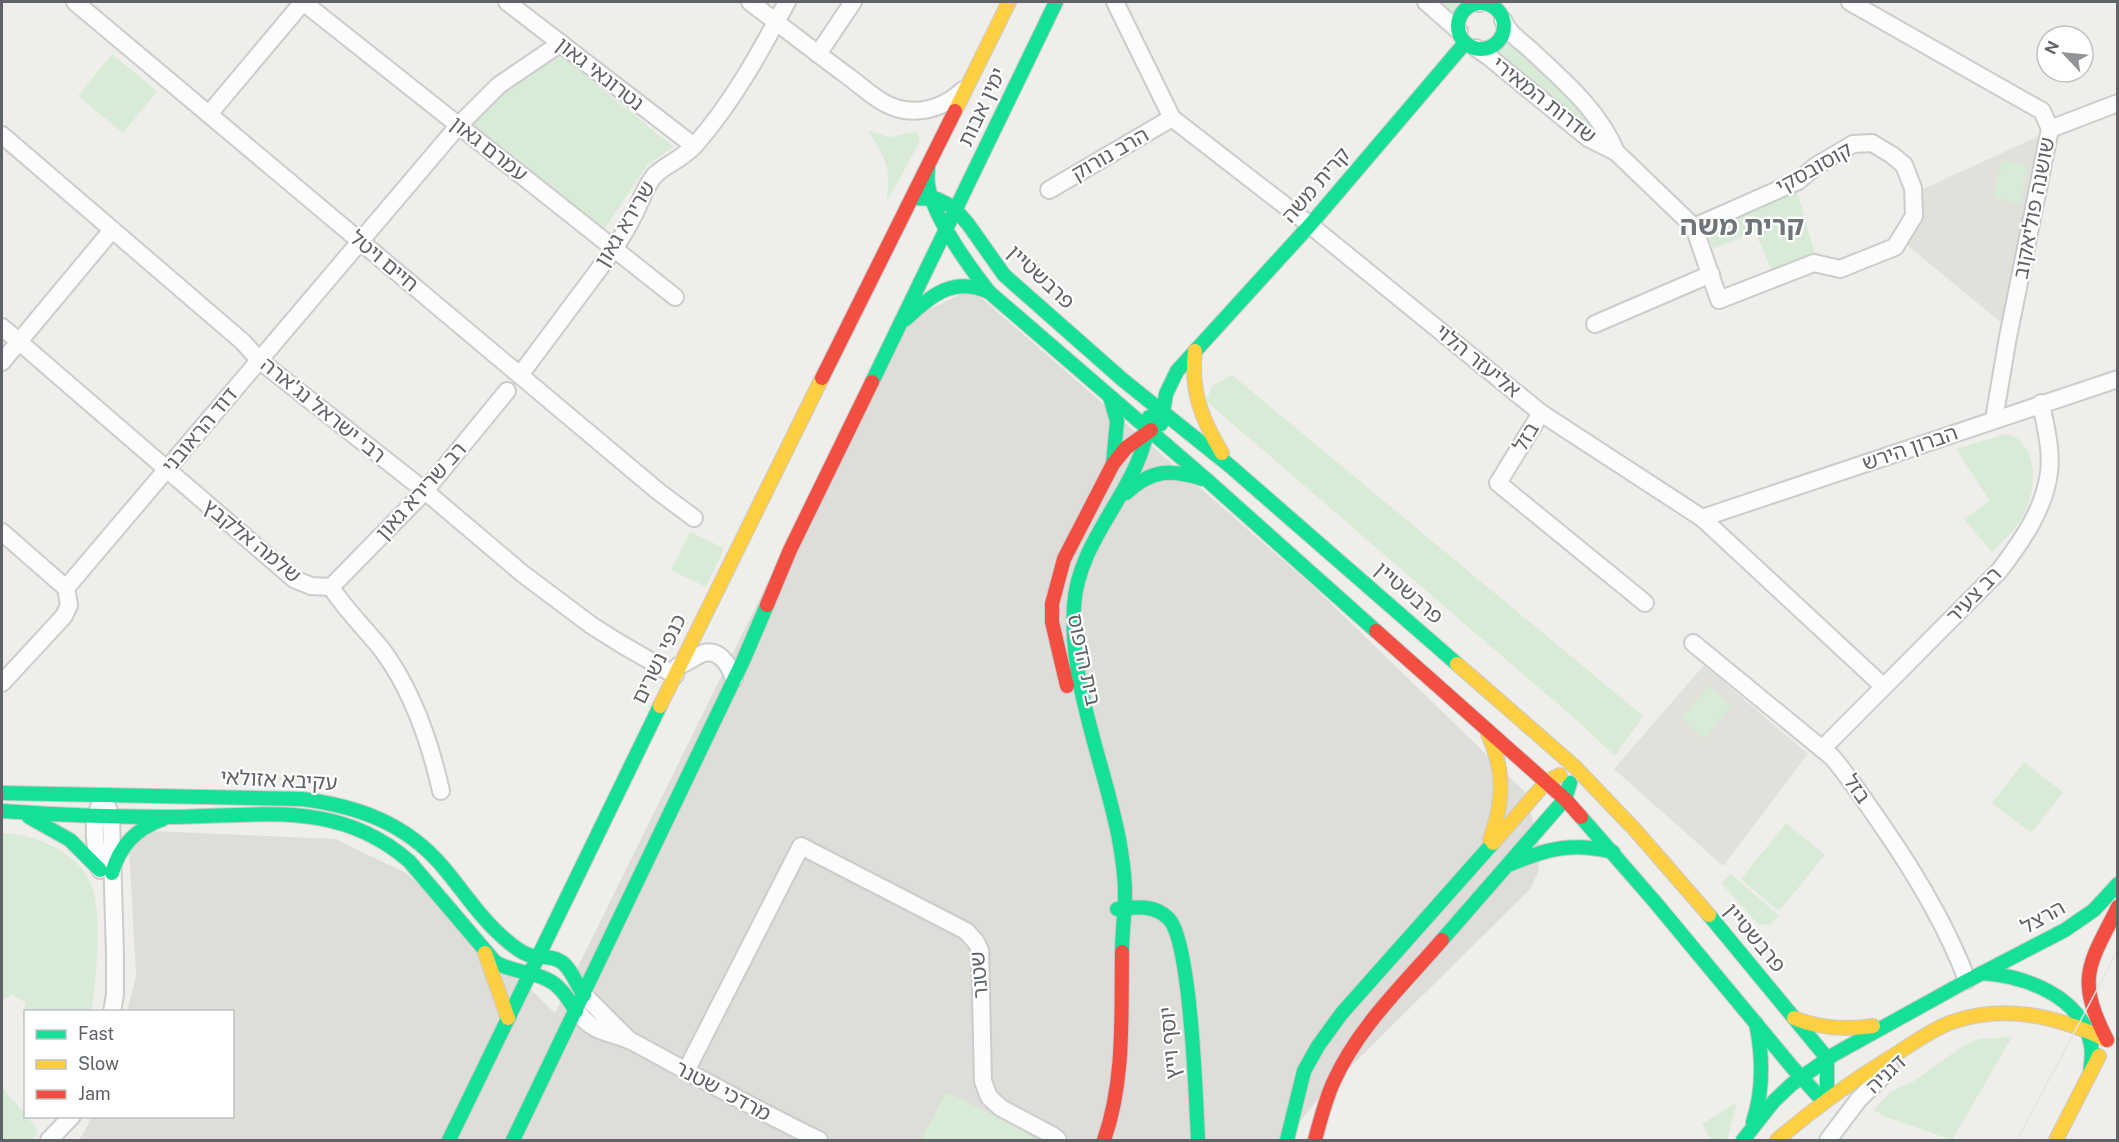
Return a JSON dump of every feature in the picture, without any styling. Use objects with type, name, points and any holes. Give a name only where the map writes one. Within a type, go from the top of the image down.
[{"type":"street","name":"חיים ויטל","points":[[75,2],[676,506],[694,518]]},
{"type":"street","points":[[209,114],[303,2]]},
{"type":"street","name":"עמרם גאון","points":[[303,2],[675,297]]},
{"type":"street","name":"נטרונאי גאון","points":[[507,2],[694,146]]},
{"type":"street","points":[[750,2],[879,99],[893,107],[915,111],[937,107],[953,99],[968,85]]},
{"type":"street","points":[[776,22],[787,2]]},
{"type":"street","points":[[818,54],[853,2]]},
{"type":"street","name":"ימין אבות","points":[[912,198],[1009,2]]},
{"type":"street","name":"ימין אבות","points":[[946,229],[1056,2]]},
{"type":"street","name":"אליעזר הלוי","points":[[1115,2],[1172,118],[1310,225],[1541,413],[1702,518],[1883,686]]},
{"type":"street","name":"שדרות המאירי","points":[[1426,2],[1467,41],[1588,138],[1616,152]]},
{"type":"street","points":[[1478,2],[1501,10],[1504,28],[1498,42],[1484,49],[1467,41],[1458,24],[1465,10],[1478,2]]},
{"type":"street","name":"שושנה פוליאקוב","points":[[1850,2],[2042,111],[2050,129],[2008,337],[1994,419]]},
{"type":"street","name":"שדרות המאירי","points":[[1501,10],[1509,32],[1532,50],[1587,104],[1616,152]]},
{"type":"street","name":"שרירא גאון","points":[[520,375],[627,230],[642,194],[655,175],[679,160],[694,146],[744,78],[776,22]]},
{"type":"street","name":"קרית משה","points":[[1155,428],[1168,388],[1182,365],[1310,225],[1467,41]]},
{"type":"street","name":"דוד הראובני","points":[[66,588],[459,125],[500,85],[561,43]]},
{"type":"street","points":[[2050,129],[2118,103]]},
{"type":"street","name":"הרב נורוק","points":[[1049,190],[1172,118]]},
{"type":"street","name":"רבי ישראל נג'ארה","points":[[2,135],[243,342],[259,360],[425,491],[557,600],[591,625],[659,666],[677,670],[701,654],[713,653],[727,664],[734,679]]},
{"type":"street","name":"קוסובסקי","points":[[1872,143],[1892,156],[1904,165],[1913,188],[1914,216],[1894,248],[1840,269],[1814,263],[1719,300],[1694,226],[1798,181],[1816,166],[1853,144],[1872,143]]},
{"type":"street","points":[[1616,152],[1694,226]]},
{"type":"street","name":"פרבשטיין","points":[[928,166],[927,180],[938,216],[974,273],[989,292],[1110,397],[1155,428],[1163,442],[1547,781],[1613,852],[1799,1078],[1823,1101]]},
{"type":"street","points":[[912,198],[945,202],[957,209]]},
{"type":"street","name":"כנפי נשרים","points":[[449,1140],[677,670],[912,198]]},
{"type":"street","name":"פרבשטיין","points":[[957,209],[997,268],[1123,380],[1230,466],[1575,766],[1728,937],[1827,1058]]},
{"type":"street","points":[[513,1140],[734,679],[790,550],[946,229]]},
{"type":"street","points":[[2,362],[112,230]]},
{"type":"street","points":[[1595,324],[1710,274]]},
{"type":"street","points":[[895,332],[918,307],[951,287],[972,284],[989,292]]},
{"type":"street","name":"שלמה אלקבץ","points":[[2,327],[294,579],[311,586],[331,587],[383,652],[409,695],[426,737],[441,791]]},
{"type":"street","points":[[1195,351],[1192,369],[1195,397],[1208,428],[1230,466]]},
{"type":"street","points":[[1123,380],[1153,382],[1182,365]]},
{"type":"street","name":"הברון הירש","points":[[1702,518],[2118,379]]},
{"type":"street","name":"רב שרירא גאון","points":[[331,587],[425,491],[507,391]]},
{"type":"street","points":[[1110,397],[1117,422],[1113,464]]},
{"type":"street","name":"בית הדפוס","points":[[1104,1140],[1109,1128],[1117,1076],[1121,1005],[1121,913],[1124,883],[1118,835],[1077,665],[1074,604],[1079,576],[1090,550],[1155,428],[1148,400]]},
{"type":"street","name":"רב צעיר","points":[[1822,749],[2000,570],[2022,540],[2045,492],[2049,471],[2049,450],[2042,403]]},
{"type":"street","name":"בזל","points":[[1541,413],[1498,483],[1645,603]]},
{"type":"street","points":[[1155,428],[1181,426]]},
{"type":"street","name":"בית הדפוס","points":[[1089,777],[1055,637],[1052,603],[1064,559],[1113,464],[1126,448],[1155,428]]},
{"type":"street","points":[[1113,506],[1138,483],[1159,472],[1179,472],[1207,480]]},
{"type":"street","points":[[2,532],[66,588],[69,604],[64,616],[2,683]]},
{"type":"street","name":"בזל","points":[[1692,643],[1822,749],[1847,775],[1912,870],[1954,948],[1973,977]]},
{"type":"street","points":[[1482,724],[1497,752],[1503,782],[1498,819],[1483,854]]},
{"type":"street","points":[[1287,1140],[1304,1071],[1318,1046],[1342,1013],[1547,781],[1575,766]]},
{"type":"street","points":[[1315,1140],[1333,1079],[1361,1032],[1565,799],[1575,766]]},
{"type":"street","name":"עקיבא אזולאי","points":[[2,793],[302,799],[346,805],[367,812],[408,833],[425,848],[496,932],[520,951],[530,955],[550,957],[563,964],[584,995]]},
{"type":"street","points":[[102,795],[103,817],[96,851],[106,871],[113,908],[115,955],[112,1010]]},
{"type":"street","name":"עקיבא אזולאי","points":[[2,811],[103,817],[309,815],[333,819],[364,830],[387,844],[408,861],[484,951],[506,969],[554,983],[576,1011]]},
{"type":"street","points":[[19,812],[70,840],[106,871]]},
{"type":"street","points":[[106,871],[130,838],[144,827],[168,818]]},
{"type":"street","points":[[1503,868],[1528,857],[1568,845],[1594,846],[1613,852]]},
{"type":"street","name":"שטנר","points":[[686,1071],[801,846],[966,931],[976,942],[980,950],[983,1081],[989,1097],[1001,1108],[1053,1138]]},
{"type":"street","name":"בית הדפוס","points":[[1111,883],[1121,913]]},
{"type":"street","name":"הרצל","points":[[1973,977],[2066,930],[2098,907],[2118,884]]},
{"type":"street","points":[[2114,1041],[2093,1009],[2088,979],[2093,962],[2118,907]]},
{"type":"street","name":"יוסף וייץ","points":[[1121,913],[1162,923],[1168,927],[1179,942],[1194,1058],[1198,1140]]},
{"type":"street","points":[[496,932],[511,937],[529,935],[555,920]]},
{"type":"street","points":[[484,951],[508,1018]]},
{"type":"street","points":[[1747,1135],[1774,1100],[1827,1058],[1973,977],[2012,975],[2035,984],[2069,1009],[2084,1028],[2090,1043],[2090,1073]]},
{"type":"street","name":"מרדכי שטנר","points":[[584,995],[628,1040]]},
{"type":"street","name":"מרדכי שטנר","points":[[576,1011],[596,1030],[628,1040],[819,1140]]},
{"type":"street","points":[[1777,1140],[1823,1101],[1868,1071],[1938,1030],[1966,1018],[2013,1013],[2041,1014],[2065,1020],[2114,1041]]},
{"type":"street","points":[[1794,1018],[1813,1025],[1846,1030],[1897,1019]]},
{"type":"street","points":[[2056,1140],[2090,1073],[2114,1041],[2118,1020]]},
{"type":"street","points":[[1747,1135],[1757,1112],[1762,1077],[1762,1053],[1756,1023]]},
{"type":"street","name":"דגניה","points":[[1828,1140],[1859,1099],[1938,1030]]},
{"type":"street","points":[[1823,1101],[1827,1086],[1827,1058]]},
{"type":"street","points":[[1823,1101],[1840,1123]]},
{"type":"street","points":[[49,1140],[70,1118]]},
{"type":"street","points":[[1053,1138],[1074,1140]]},
{"type":"shaded area","points":[[2039,136],[2004,325],[1907,245],[1919,218],[1921,190]]},
{"type":"shaded area","points":[[971,289],[1314,587],[1525,792],[1540,847],[1538,873],[1530,889],[1319,1098],[1298,1124],[1290,1140],[77,1140],[82,1136],[91,1118],[234,1118],[234,1010],[127,1010],[136,976],[128,830],[335,839],[406,873],[476,936],[555,1013],[887,341],[899,324]]},
{"type":"shaded area","points":[[1704,665],[1808,754],[1723,866],[1614,769]]},
{"type":"green space","points":[[1432,2],[1462,2],[1456,7],[1453,16]]},
{"type":"green space","points":[[1508,40],[1580,106],[1596,128],[1591,131],[1495,51]]},
{"type":"green space","points":[[112,54],[157,91],[123,133],[78,96]]},
{"type":"green space","points":[[561,56],[674,147],[647,165],[602,233],[467,126],[511,87]]},
{"type":"green space","points":[[868,131],[890,137],[917,132],[920,141],[886,203],[889,183],[886,165]]},
{"type":"green space","points":[[2002,160],[2028,165],[2020,204],[1993,198]]},
{"type":"green space","points":[[1796,188],[1815,253],[1772,271],[1755,232],[1713,249],[1706,230]]},
{"type":"green space","points":[[1232,375],[1643,716],[1615,756],[1206,401],[1212,386]]},
{"type":"green space","points":[[2006,434],[2018,439],[2025,447],[2032,465],[2033,484],[2022,518],[1992,552],[1964,519],[1990,501],[1956,449]]},
{"type":"green space","points":[[690,532],[724,548],[706,587],[671,570]]},
{"type":"green space","points":[[1708,685],[1732,705],[1704,739],[1681,719]]},
{"type":"green space","points":[[2024,762],[2063,792],[2031,833],[1992,803]]},
{"type":"green space","points":[[1786,823],[1825,855],[1779,911],[1741,879]]},
{"type":"green space","points":[[2,833],[41,841],[65,854],[84,871],[93,891],[98,943],[92,1010],[24,1010],[26,1003],[11,994],[2,1001]]},
{"type":"green space","points":[[1731,874],[1779,916],[1771,924],[1759,925],[1721,883]]},
{"type":"green space","points":[[2012,1037],[1952,1140],[1886,1117],[1874,1110],[1890,1092],[1914,1081],[1963,1046],[1980,1039]]},
{"type":"green space","points":[[2,1087],[24,1113],[24,1118],[28,1118],[37,1129],[37,1135],[32,1140],[2,1140]]},
{"type":"green space","points":[[946,1092],[1029,1132],[1031,1140],[921,1140]]},
{"type":"green space","points":[[1737,1102],[1727,1140],[1711,1140],[1702,1124]]},
{"type":"tram line","points":[[2017,1140],[2118,950]]},
{"type":"traffic: fast","points":[[872,382],[1056,2]]},
{"type":"traffic: fast","points":[[1481,3],[1497,10],[1504,26],[1497,42],[1481,49],[1465,42],[1458,26],[1465,10],[1481,3]]},
{"type":"traffic: fast","points":[[1161,424],[1166,394],[1177,371],[1310,225],[1465,43]]},
{"type":"traffic: fast","points":[[928,166],[931,198],[944,227],[989,292],[1207,480],[1376,631]]},
{"type":"traffic: fast","points":[[912,198],[937,199],[953,207],[1004,275],[1123,380],[1230,466],[1457,664]]},
{"type":"traffic: fast","points":[[906,319],[925,302],[944,290],[965,286],[989,292]]},
{"type":"traffic: fast","points":[[1110,397],[1117,421],[1113,464]]},
{"type":"traffic: fast","points":[[1122,952],[1125,893],[1122,859],[1113,810],[1082,694],[1074,636],[1074,606],[1078,580],[1087,556],[1136,466],[1145,442],[1149,417]]},
{"type":"traffic: fast","points":[[1126,493],[1144,479],[1162,473],[1203,479]]},
{"type":"traffic: fast","points":[[513,1140],[743,661],[767,605]]},
{"type":"traffic: fast","points":[[449,1140],[660,706]]},
{"type":"traffic: fast","points":[[1442,940],[1565,799],[1570,783]]},
{"type":"traffic: fast","points":[[2,793],[302,799],[361,812],[397,828],[429,852],[497,932],[526,954],[560,961],[570,971],[584,995]]},
{"type":"traffic: fast","points":[[2,811],[128,817],[296,815],[325,819],[353,828],[381,841],[409,861],[495,962],[551,982],[558,987],[576,1011]]},
{"type":"traffic: fast","points":[[29,817],[70,840],[100,870]]},
{"type":"traffic: fast","points":[[1581,817],[1823,1101],[1827,1086],[1827,1058],[1709,915]]},
{"type":"traffic: fast","points":[[112,873],[115,863],[130,839],[163,819]]},
{"type":"traffic: fast","points":[[1287,1140],[1304,1071],[1318,1046],[1342,1013],[1493,843]]},
{"type":"traffic: fast","points":[[1511,864],[1561,848],[1586,847],[1613,852]]},
{"type":"traffic: fast","points":[[1743,1140],[1774,1101],[1792,1084],[1833,1055],[2065,930],[2094,910],[2118,884]]},
{"type":"traffic: fast","points":[[1117,909],[1144,908],[1158,911],[1169,919],[1176,934],[1183,958],[1191,1023],[1198,1140]]},
{"type":"traffic: fast","points":[[1982,973],[2033,984],[2064,1001],[2085,1028],[2092,1048],[2090,1073]]},
{"type":"traffic: fast","points":[[1753,1122],[1761,1085],[1760,1048],[1756,1023]]},
{"type":"traffic: slow","points":[[955,111],[1009,2]]},
{"type":"traffic: slow","points":[[1195,351],[1194,379],[1199,404],[1203,417],[1222,453]]},
{"type":"traffic: slow","points":[[660,706],[822,378]]},
{"type":"traffic: slow","points":[[1457,664],[1575,767],[1636,831],[1709,915]]},
{"type":"traffic: slow","points":[[1488,734],[1494,747],[1501,786],[1498,812],[1490,839]]},
{"type":"traffic: slow","points":[[1493,843],[1547,781],[1560,775]]},
{"type":"traffic: slow","points":[[485,953],[508,1018]]},
{"type":"traffic: slow","points":[[1777,1140],[1859,1078],[1927,1034],[1952,1022],[1992,1014],[2031,1015],[2069,1025],[2107,1040]]},
{"type":"traffic: slow","points":[[1794,1018],[1833,1028],[1873,1026]]},
{"type":"traffic: slow","points":[[2056,1140],[2099,1056]]},
{"type":"traffic: jam","points":[[822,378],[955,111]]},
{"type":"traffic: jam","points":[[767,605],[790,550],[872,382]]},
{"type":"traffic: jam","points":[[1067,686],[1052,622],[1052,604],[1064,559],[1113,464],[1126,448],[1151,430]]},
{"type":"traffic: jam","points":[[1376,631],[1565,799],[1581,817]]},
{"type":"traffic: jam","points":[[2107,1040],[2091,1001],[2090,972],[2093,958],[2118,907]]},
{"type":"traffic: jam","points":[[1315,1140],[1330,1090],[1355,1043],[1382,1007],[1442,940]]},
{"type":"traffic: jam","points":[[1104,1140],[1111,1118],[1119,1071],[1122,952]]},
{"type":"district","name":"קרית משה","points":[[1742,226]]}]
